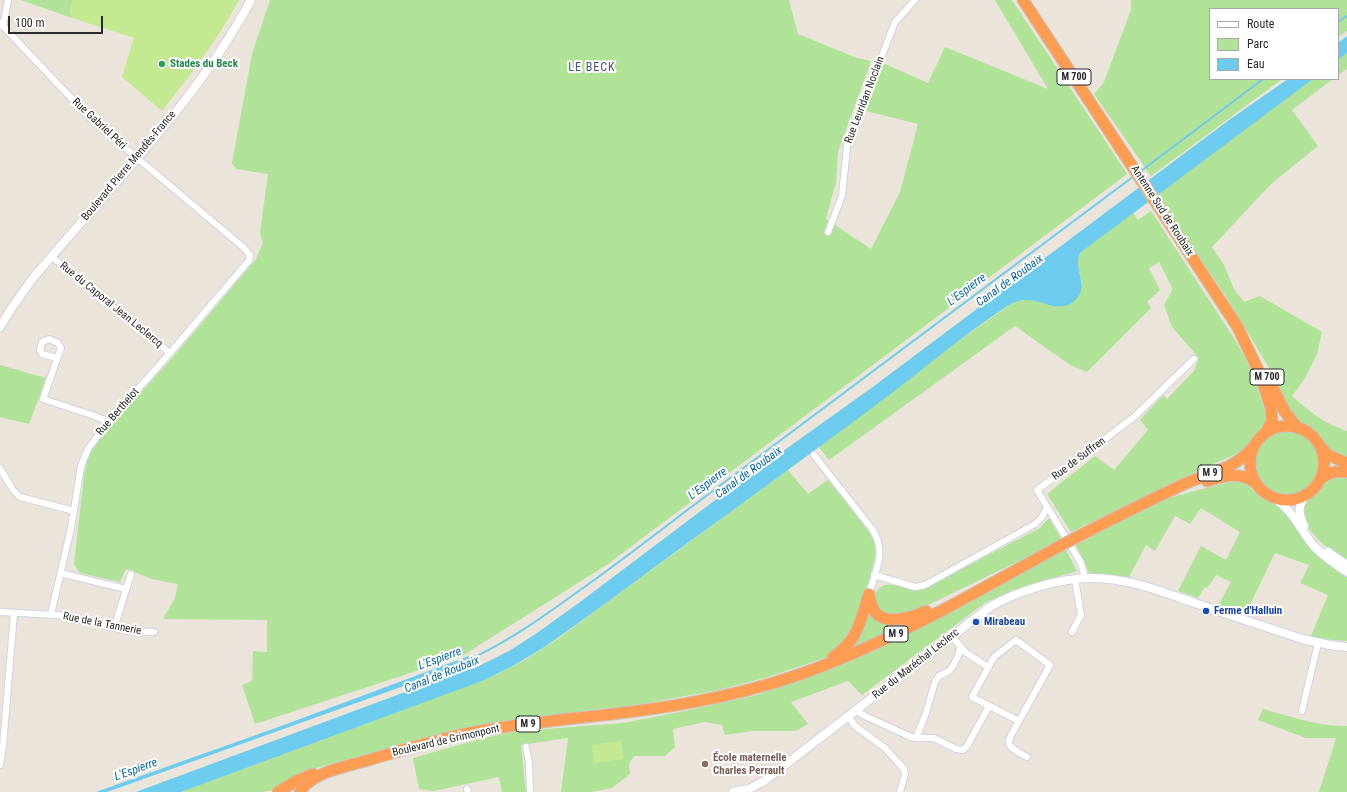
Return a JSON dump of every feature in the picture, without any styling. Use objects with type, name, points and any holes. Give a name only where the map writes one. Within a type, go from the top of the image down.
[{"type":"highway","name":"Antenne Sud de Roubaix","points":[[1023,0],[1237,326],[1260,374],[1271,408],[1272,421],[1266,432]]},
{"type":"highway","name":"M 700","points":[[1237,326],[1252,348],[1285,412],[1298,428]]},
{"type":"highway","points":[[1347,463],[1328,455],[1310,435],[1298,428],[1281,426],[1266,432],[1257,440],[1250,455],[1250,465],[1254,482],[1262,490],[1274,498],[1291,500],[1299,498],[1307,494],[1324,476],[1331,472],[1347,472]]},
{"type":"highway","points":[[1319,446],[1324,462],[1319,482]]},
{"type":"highway","name":"M 9","points":[[813,670],[881,641],[1135,507],[1239,461],[1253,448]]},
{"type":"highway","name":"M 9","points":[[1164,494],[1210,480],[1233,475],[1243,476],[1254,482]]},
{"type":"highway","points":[[869,594],[872,607],[877,614],[884,617],[901,619],[922,613],[947,603],[973,589],[987,586]]},
{"type":"highway","points":[[813,670],[838,654],[850,643],[857,632],[869,594]]},
{"type":"highway","name":"Boulevard de Grimonpont","points":[[278,792],[304,777],[433,742],[481,731],[519,725],[659,709],[723,697],[813,670]]},
{"type":"highway","name":"Boulevard de Grimonpont","points":[[300,792],[305,784],[311,780],[337,769]]},
{"type":"street","points":[[2,25],[8,0]]},
{"type":"street","name":"Boulevard Pierre Mendès-France","points":[[0,327],[20,295],[203,78],[236,27],[251,0]]},
{"type":"street","name":"Rue Leuridan Noclain","points":[[828,232],[842,196],[847,146],[895,22],[915,0]]},
{"type":"street","name":"Rue Gabriel Péri","points":[[2,25],[92,120],[243,247]]},
{"type":"street","name":"Rue Berthelot","points":[[51,614],[74,512],[80,471],[84,458],[92,443],[108,422],[249,261],[249,253],[243,247]]},
{"type":"street","name":"Rue du Caporal Jean Leclercq","points":[[52,257],[170,353]]},
{"type":"street","points":[[58,358],[43,399],[95,416],[108,422]]},
{"type":"street","name":"Rue de Suffren","points":[[1085,578],[1081,563],[1037,490],[1134,417],[1194,359]]},
{"type":"street","points":[[814,455],[876,534],[880,544],[880,550],[869,594]]},
{"type":"street","points":[[0,468],[13,490],[20,497],[74,512]]},
{"type":"street","points":[[1307,494],[1299,506],[1300,516],[1304,526],[1325,550],[1347,565]]},
{"type":"street","points":[[1274,498],[1288,509],[1321,553],[1347,572]]},
{"type":"street","points":[[874,574],[915,587],[925,585],[1034,524],[1042,518],[1047,507]]},
{"type":"street","points":[[60,573],[126,589]]},
{"type":"street","points":[[114,628],[131,574]]},
{"type":"street","name":"Rue du Maréchal Leclerc","points":[[733,792],[749,789],[760,784],[983,612],[1004,600],[1033,588],[1074,579],[1085,578],[1111,580],[1147,587],[1318,643],[1347,647]]},
{"type":"street","points":[[1072,632],[1081,614],[1074,579]]},
{"type":"street","name":"Rue de la Tannerie","points":[[0,612],[51,614],[135,632],[154,632]]},
{"type":"street","points":[[0,765],[14,613]]},
{"type":"street","points":[[952,636],[966,653],[988,667]]},
{"type":"street","points":[[1019,721],[972,696],[996,655],[1016,640],[1050,664],[1008,744],[1012,749],[1027,757]]},
{"type":"street","points":[[1302,711],[1318,643]]},
{"type":"street","points":[[916,738],[926,716],[935,682],[939,676],[949,671],[953,666],[959,654],[960,646]]},
{"type":"street","points":[[856,710],[865,716],[911,737],[934,738],[956,749],[963,750],[967,746],[989,706]]},
{"type":"street","points":[[848,716],[855,726],[885,748],[904,769],[905,774],[900,792]]},
{"type":"street","points":[[526,747],[529,762],[530,792]]},
{"type":"green space","points":[[21,0],[73,0],[70,12],[72,18]]},
{"type":"green space","name":"Stades du Beck","points":[[73,0],[239,0],[213,43],[162,111],[122,77],[134,38],[72,18],[70,12]]},
{"type":"green space","points":[[270,0],[789,0],[798,34],[857,58],[871,61],[838,152],[836,182],[826,219],[871,249],[900,192],[918,124],[866,111],[883,63],[928,83],[945,47],[1048,89],[995,0],[1012,0],[1127,174],[608,564],[462,656],[255,724],[242,685],[252,681],[253,651],[267,652],[267,620],[163,619],[175,598],[178,584],[152,579],[126,569],[120,582],[80,573],[74,564],[84,476],[88,457],[95,443],[173,357],[256,259],[263,243],[260,233],[268,174],[236,169],[232,163],[252,54]]},
{"type":"green space","points":[[1131,0],[1347,0],[1347,31],[1339,36],[1339,8],[1209,8],[1209,80],[1281,80],[1151,176],[1094,94],[1104,82],[1131,10]]},
{"type":"green space","points":[[1347,53],[1347,69],[1339,74],[1339,59]]},
{"type":"green space","points":[[1312,80],[1332,80],[1292,110],[1318,146],[1271,184],[1212,247],[1224,265],[1234,289],[1244,302],[1260,296],[1322,332],[1317,354],[1305,378],[1292,396],[1317,416],[1338,428],[1347,431],[1347,458],[1325,448],[1316,434],[1302,425],[1292,412],[1271,371],[1227,298],[1157,195]]},
{"type":"green space","points":[[1151,211],[1237,343],[1253,374],[1265,412],[1266,422],[1245,448],[1234,455],[1071,532],[1047,494],[1095,456],[1114,470],[1148,430],[1140,420],[1163,395],[1167,399],[1194,371],[1199,358],[1172,327],[1164,305],[1173,289],[1159,262],[1149,268],[1160,290],[1147,302],[1151,308],[1087,372],[1070,365],[1015,326],[829,460],[819,447],[964,337],[1011,304],[1023,300],[1035,300],[1059,307],[1082,283],[1078,264],[1080,253],[1133,213],[1138,220]]},
{"type":"green space","points":[[0,365],[46,378],[29,424],[0,417]]},
{"type":"green space","points":[[1286,430],[1299,433],[1309,440],[1316,450],[1319,463],[1316,476],[1309,486],[1299,493],[1286,496],[1273,493],[1263,486],[1256,476],[1253,463],[1256,450],[1263,440],[1273,433]]},
{"type":"green space","points":[[788,470],[808,494],[828,480],[867,529],[874,541],[876,554],[854,631],[833,655],[768,677],[718,690],[625,707],[497,722],[447,732],[313,769],[277,790],[261,792],[181,792],[473,684],[518,664],[560,637]]},
{"type":"green space","points":[[1336,477],[1347,477],[1347,561],[1333,552],[1316,537],[1309,529],[1302,512],[1303,504],[1306,500],[1327,482]]},
{"type":"green space","points":[[1237,480],[1246,484],[1269,501],[1284,508],[1294,522],[1347,575],[1347,641],[1310,638],[1328,595],[1300,583],[1309,565],[1275,553],[1245,615],[1218,606],[1231,582],[1216,575],[1208,587],[1204,588],[1198,598],[1178,591],[1201,546],[1226,560],[1240,532],[1201,508],[1190,524],[1175,516],[1155,551],[1146,545],[1128,579],[1089,573],[1076,545],[1168,498]]},
{"type":"green space","points":[[1049,518],[1062,540],[922,608],[901,615],[889,615],[880,610],[873,599],[877,591],[882,586],[894,585],[917,589],[925,588],[1040,528]]},
{"type":"green space","points":[[1066,550],[1077,571],[1011,591],[986,602],[862,695],[848,681],[791,702],[808,724],[796,731],[752,731],[725,735],[722,725],[705,722],[673,729],[675,747],[665,756],[634,756],[629,764],[630,774],[612,788],[591,792],[561,792],[568,738],[521,745],[526,792],[502,792],[499,777],[434,791],[419,789],[413,758],[484,738],[518,731],[624,723],[757,695],[848,663],[972,601]]},
{"type":"green space","points":[[866,610],[907,623],[854,648],[852,647]]},
{"type":"green space","points":[[1263,709],[1315,723],[1347,726],[1347,792],[1319,792],[1336,738],[1306,738],[1258,720]]},
{"type":"green space","points":[[621,741],[624,759],[594,763],[592,745]]},
{"type":"water","points":[[1347,36],[1347,53],[1339,59],[1339,42]]},
{"type":"water","points":[[1287,80],[1312,80],[1080,253],[1078,266],[1081,290],[1073,302],[1066,306],[1058,307],[1027,300],[1018,301],[1009,305],[974,329],[822,445],[543,648],[511,667],[482,681],[181,792],[136,792],[459,672],[475,668],[509,651],[580,602],[730,489],[870,389],[1229,120]]},
{"type":"water","points":[[469,656],[471,662],[107,792],[96,792],[284,725]]},
{"type":"waterway","name":"L'Espierre","points":[[1339,21],[1347,16]]},
{"type":"waterway","name":"L'Espierre","points":[[1141,171],[1262,80]]},
{"type":"waterway","name":"L'Espierre","points":[[468,660],[520,632],[599,577],[1134,176]]},
{"type":"place","name":"Stades du Beck","points":[[162,64]]},
{"type":"place","name":"Ferme d'Halluin","points":[[1206,611]]},
{"type":"place","name":"Mirabeau","points":[[976,622]]},
{"type":"place","name":"École maternelle Charles Perrault","points":[[705,764]]},
{"type":"district","name":"LE BECK","points":[[592,68]]},
{"type":"water label","name":"Canal de Roubaix","points":[[1010,281]]},
{"type":"water label","name":"Canal de Roubaix","points":[[749,473]]},
{"type":"water label","name":"Canal de Roubaix","points":[[442,675]]}]
